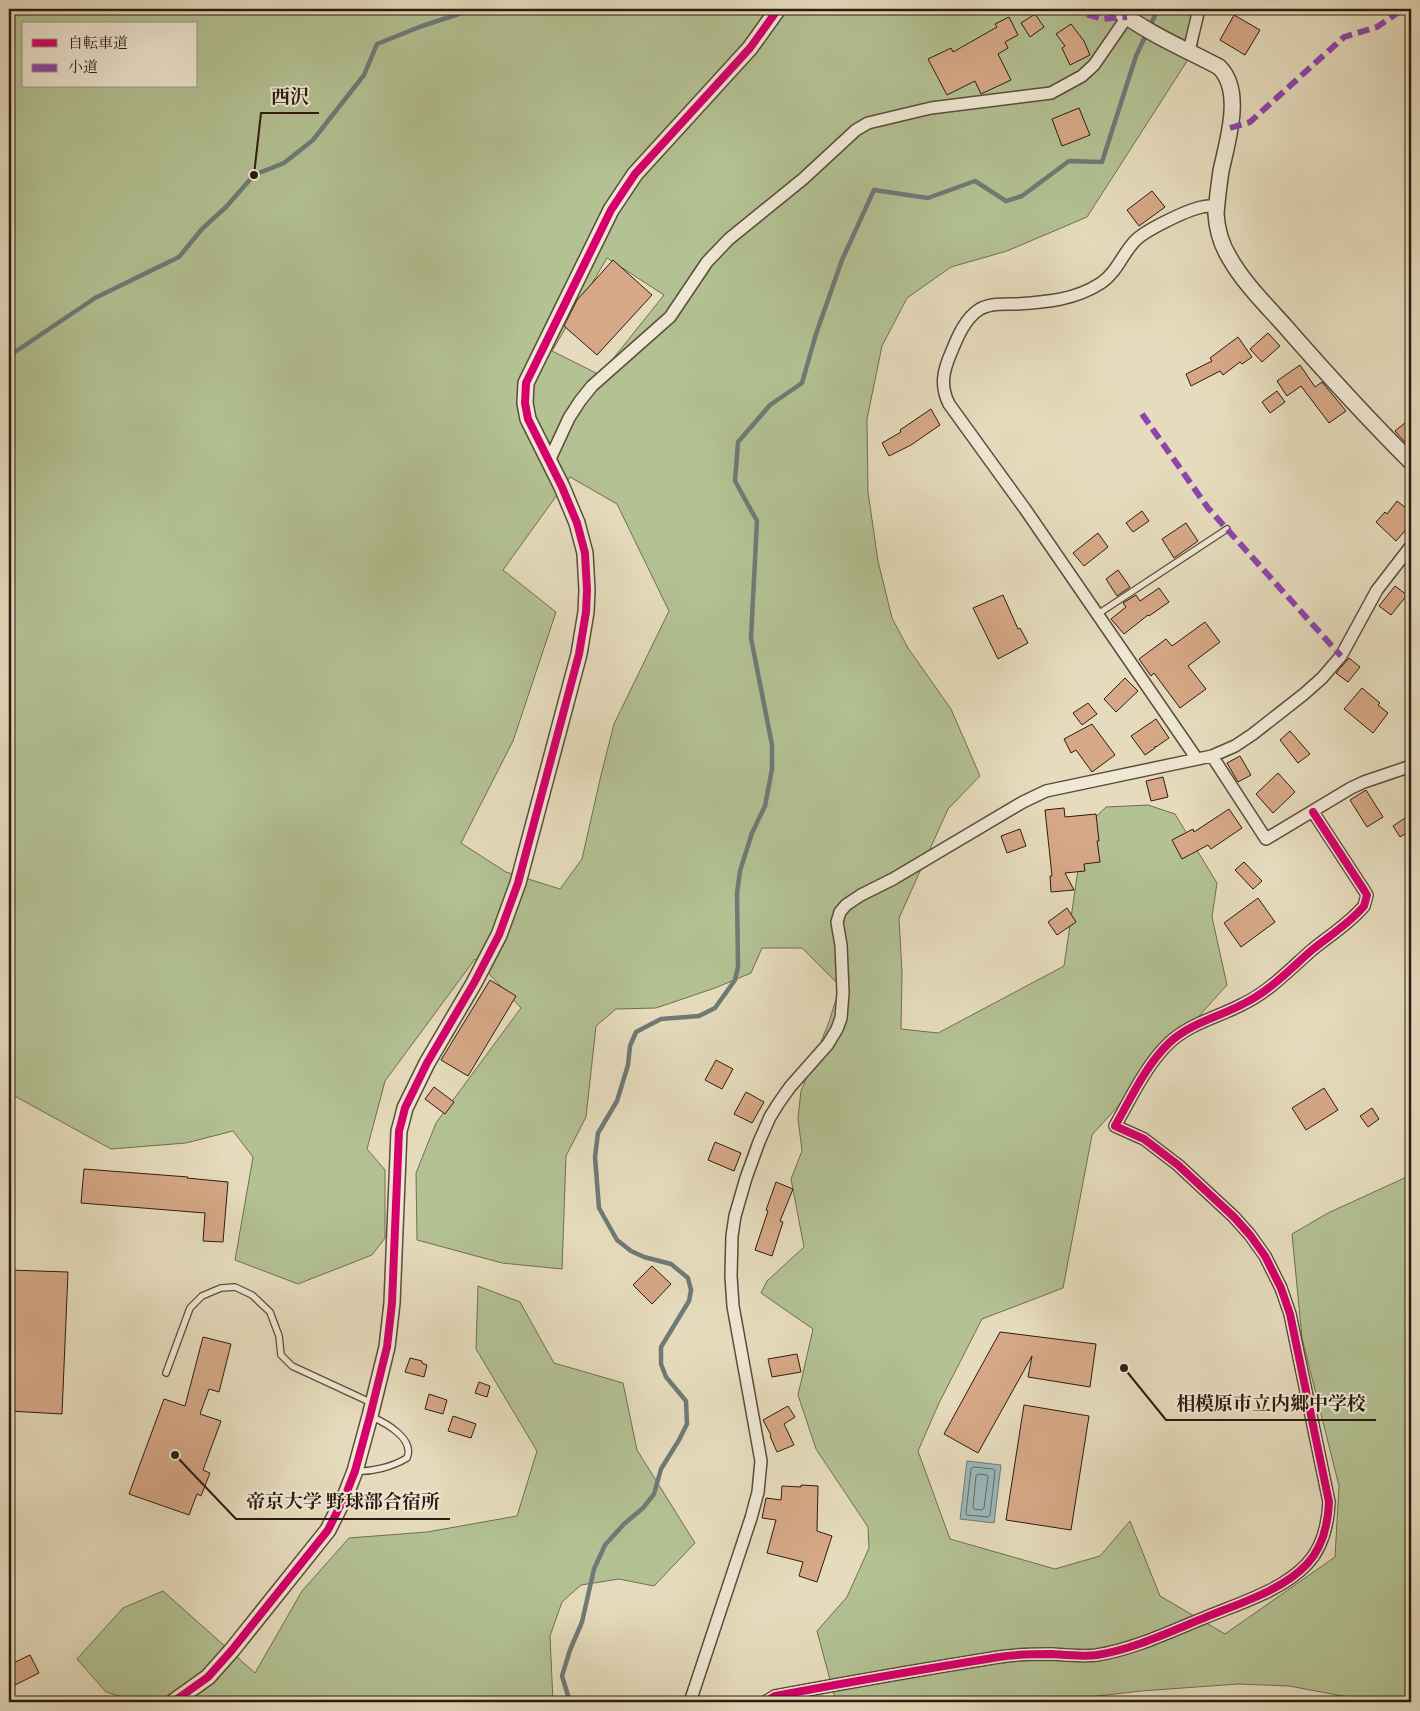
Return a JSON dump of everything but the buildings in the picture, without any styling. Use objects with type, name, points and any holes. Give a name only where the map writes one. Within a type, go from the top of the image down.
[{"type":"street","points":[[172,1702],[208,1676],[220,1664],[328,1530],[346,1494],[355,1471],[386,1347],[392,1303],[396,1184],[399,1131],[402,1120],[419,1079],[474,983],[499,935],[509,910],[574,676],[583,633],[587,590],[585,553],[577,523],[549,460],[528,419],[525,403],[526,383],[598,234],[611,210],[635,174],[750,48],[778,9]]},
{"type":"street","points":[[1190,51],[1200,9]]},
{"type":"street","points":[[549,460],[569,418],[592,386],[670,317],[707,262],[729,239],[803,179],[856,130],[868,123],[931,108],[1051,93],[1082,76],[1094,65],[1128,16],[1219,67],[1226,74],[1232,95],[1230,128],[1216,214],[1219,237],[1235,268],[1297,340],[1378,429],[1411,462]]},
{"type":"street","points":[[1197,759],[1098,614],[949,404],[944,394],[943,384],[946,366],[960,333],[971,316],[978,310],[992,305],[1046,302],[1076,296],[1101,283],[1112,273],[1134,241],[1146,232],[1201,207],[1217,205]]},
{"type":"street","points":[[690,1702],[745,1536],[760,1477],[761,1461],[733,1306],[730,1262],[735,1216],[753,1156],[778,1104],[828,1044],[837,1030],[841,1018],[843,993],[841,945],[837,922],[840,912],[846,905],[861,895],[892,879],[1034,796],[1046,791],[1212,756],[1235,746],[1253,734],[1322,678],[1341,656],[1378,590],[1411,546]]},
{"type":"street","points":[[1212,756],[1266,839],[1364,782],[1411,766]]},
{"type":"street","points":[[765,1702],[775,1696],[1002,1656],[1049,1654],[1084,1656],[1113,1652],[1176,1629],[1275,1588],[1297,1574],[1316,1552],[1328,1520],[1328,1502],[1293,1326],[1276,1276],[1257,1245],[1234,1217],[1160,1150],[1144,1139],[1115,1126],[1146,1073],[1170,1042],[1196,1025],[1244,1004],[1270,988],[1364,906],[1367,895],[1313,812]]},
{"type":"lane","points":[[1098,614],[1227,529]]},
{"type":"lane","points":[[166,1373],[190,1308],[202,1296],[221,1288],[235,1287],[252,1295],[270,1312],[279,1336],[281,1355],[292,1366],[371,1410],[402,1438],[408,1454],[406,1458],[367,1472],[355,1471]]},
{"type":"green space","points":[[9,9],[1190,9],[1198,44],[1087,217],[1007,251],[951,267],[907,298],[882,346],[867,419],[868,492],[878,561],[892,618],[908,648],[951,709],[980,776],[948,809],[899,918],[902,973],[901,1029],[938,1033],[1064,966],[1084,828],[1106,807],[1148,805],[1175,814],[1217,883],[1212,917],[1227,985],[1092,1135],[1063,1288],[982,1319],[939,1403],[918,1451],[950,1539],[1055,1569],[1100,1556],[1130,1521],[1160,1596],[1225,1634],[1335,1557],[1339,1486],[1302,1338],[1292,1234],[1328,1213],[1411,1175],[1411,1696],[1364,1700],[1289,1686],[1238,1684],[1141,1691],[1044,1702],[836,1702],[817,1631],[847,1597],[869,1548],[868,1527],[816,1449],[798,1395],[813,1329],[761,1293],[767,1281],[804,1247],[791,1179],[802,1151],[798,1118],[801,1091],[829,1022],[840,986],[802,948],[762,948],[751,973],[715,988],[656,1008],[616,1009],[596,1026],[586,1117],[566,1156],[562,1269],[502,1263],[417,1240],[416,1173],[436,1123],[521,1008],[475,959],[385,1081],[367,1149],[385,1170],[385,1238],[372,1255],[298,1284],[235,1260],[253,1157],[233,1131],[186,1143],[111,1149],[9,1094]],"holes":[[[607,258],[664,295],[600,375],[552,351]],[[570,477],[617,504],[669,611],[614,724],[582,859],[560,889],[506,872],[461,843],[513,741],[556,612],[503,570]]]},
{"type":"green space","points":[[478,1286],[520,1302],[554,1363],[623,1383],[637,1450],[695,1543],[654,1586],[619,1579],[581,1585],[562,1602],[550,1636],[553,1702],[138,1702],[106,1692],[77,1659],[123,1608],[163,1591],[255,1673],[302,1591],[349,1538],[427,1532],[517,1516],[537,1451],[476,1349]]},
{"type":"water","points":[[967,1461],[1001,1465],[994,1523],[960,1519]]},
{"type":"waterway","points":[[9,356],[95,298],[179,257],[202,229],[226,207],[254,175],[284,163],[313,140],[364,75],[377,44],[462,13],[463,9]]},
{"type":"waterway","points":[[570,1702],[562,1676],[570,1650],[582,1622],[594,1569],[605,1545],[624,1524],[643,1508],[654,1494],[661,1469],[687,1424],[686,1401],[666,1377],[661,1364],[661,1347],[689,1301],[691,1290],[688,1278],[671,1264],[644,1257],[631,1251],[617,1240],[599,1208],[595,1157],[598,1133],[617,1101],[628,1065],[630,1046],[636,1032],[661,1019],[699,1016],[715,1008],[735,980],[738,967],[737,893],[740,871],[752,833],[765,806],[772,769],[772,745],[751,638],[757,521],[735,481],[738,442],[770,405],[802,383],[816,334],[842,260],[874,190],[928,198],[975,181],[1006,201],[1022,196],[1069,161],[1102,162],[1136,56],[1158,9]]},
{"type":"marked path","points":[[1070,9],[1102,19],[1127,17]]},
{"type":"marked path","points":[[1230,128],[1250,122],[1344,37],[1377,27],[1403,9]]},
{"type":"marked path","points":[[1142,414],[1208,508],[1341,656]]},
{"type":"cycle path","points":[[173,1702],[208,1677],[232,1650],[328,1530],[346,1494],[355,1471],[387,1347],[392,1303],[399,1131],[405,1108],[427,1063],[474,983],[499,935],[518,883],[579,654],[586,612],[587,590],[585,553],[577,523],[562,487],[528,419],[525,403],[526,383],[611,210],[635,174],[750,48],[778,9]]},
{"type":"cycle path","points":[[765,1702],[775,1696],[1005,1656],[1025,1654],[1091,1656],[1124,1649],[1244,1602],[1272,1589],[1297,1573],[1307,1564],[1317,1550],[1326,1527],[1329,1502],[1290,1314],[1281,1288],[1265,1256],[1234,1217],[1178,1165],[1144,1139],[1115,1126],[1153,1061],[1169,1043],[1186,1030],[1234,1009],[1262,993],[1346,924],[1364,906],[1367,895],[1313,812]]},
{"type":"place","name":"西沢","points":[[254,175]]},
{"type":"place","name":"相模原市立内郷中学校","points":[[1124,1368]]},
{"type":"place","name":"帝京大学 野球部合宿所","points":[[175,1455]]}]
